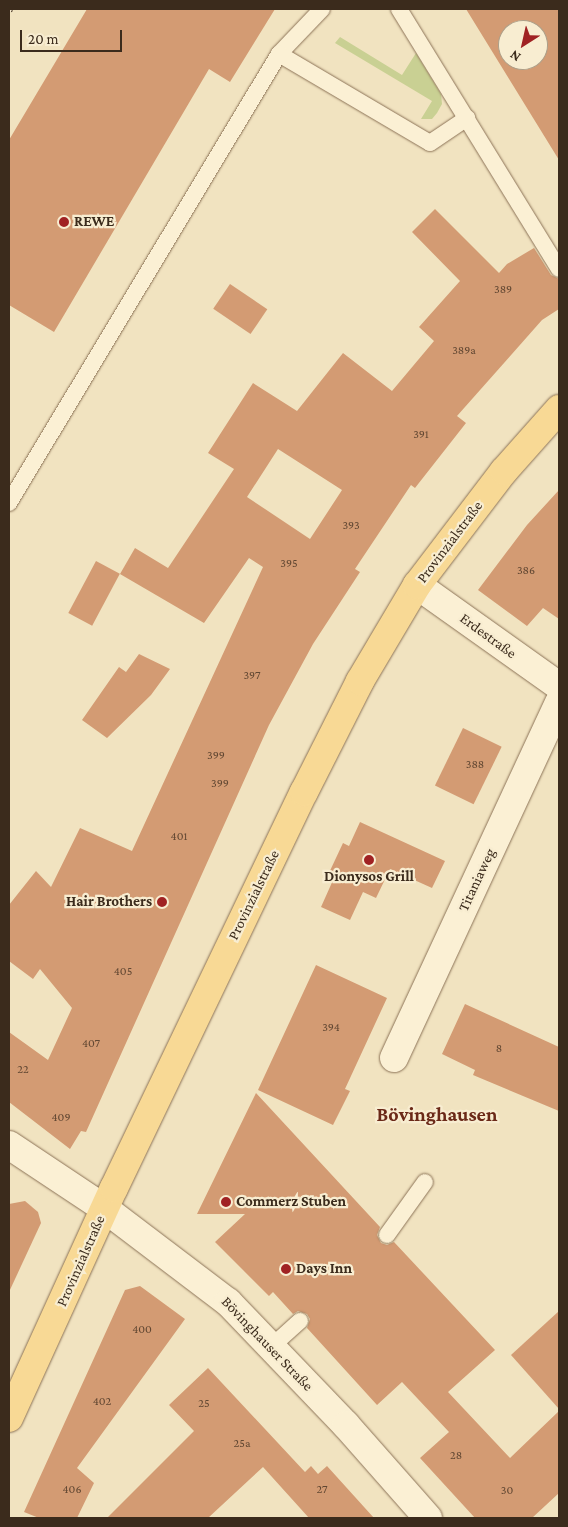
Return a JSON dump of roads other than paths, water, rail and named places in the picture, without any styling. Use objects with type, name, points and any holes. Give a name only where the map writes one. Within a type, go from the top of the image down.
[{"type":"main road","name":"Provinzialstraße","points":[[9,1418],[104,1208],[304,792],[360,681],[417,585],[504,471],[559,409]]},
{"type":"street","name":"Erdestraße","points":[[417,585],[559,686]]},
{"type":"street","name":"Titaniaweg","points":[[394,1058],[559,702]]},
{"type":"street","name":"Bövinghauser Straße","points":[[9,1145],[104,1208],[228,1302],[346,1425],[428,1518]]},
{"type":"lane","points":[[9,503],[279,54],[322,9]]},
{"type":"lane","points":[[399,9],[559,269]]},
{"type":"lane","points":[[279,54],[430,143],[467,118]]},
{"type":"lane","points":[[387,1234],[425,1182]]},
{"type":"lane","points":[[271,1348],[300,1321]]},
{"type":"place","name":"REWE","points":[[64,222]]},
{"type":"place","name":"Dionysos Grill","points":[[369,860]]},
{"type":"place","name":"Hair Brothers","points":[[162,902]]},
{"type":"place","name":"Commerz Stuben","points":[[226,1202]]},
{"type":"place","name":"Days Inn","points":[[286,1269]]},
{"type":"district","name":"Bövinghausen","points":[[437,1114]]}]
